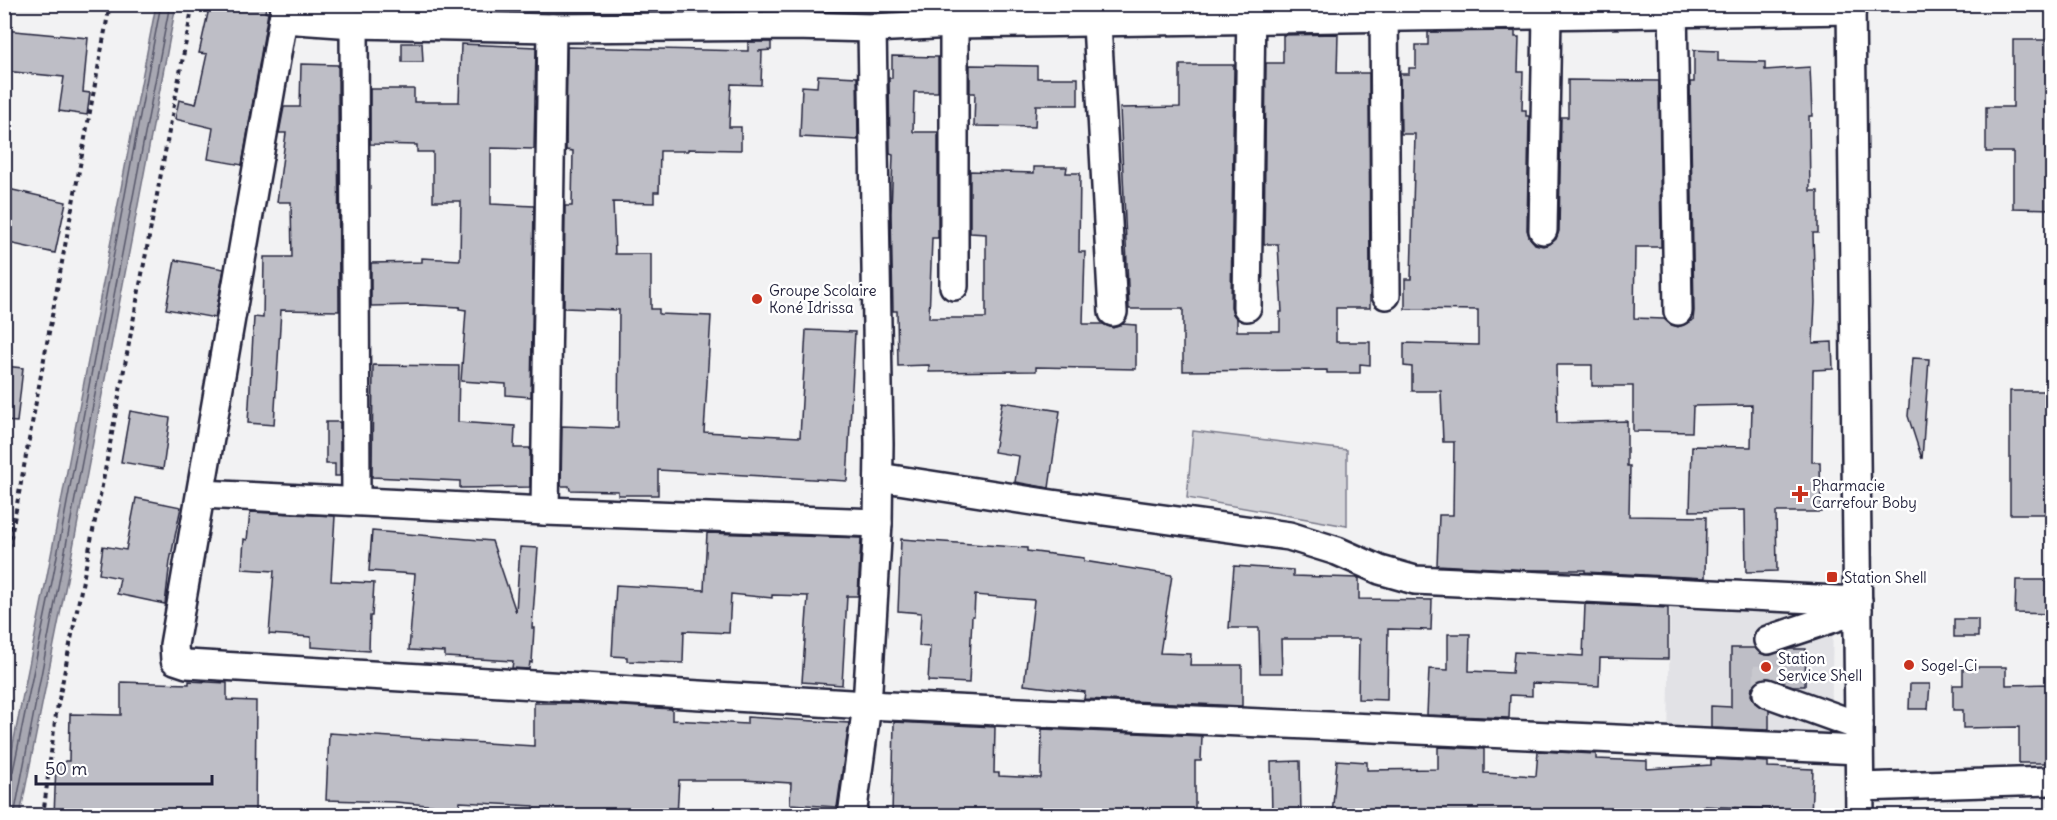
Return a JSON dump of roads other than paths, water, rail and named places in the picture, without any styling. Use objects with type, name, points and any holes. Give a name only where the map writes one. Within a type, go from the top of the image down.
[{"type":"street","points":[[1859,738],[867,705],[187,664],[175,660],[174,645],[284,12],[354,24],[552,28],[793,15],[872,28],[959,17],[1096,14],[1530,12],[1852,7],[1860,816]]},
{"type":"street","points":[[1673,9],[1678,310]]},
{"type":"street","points":[[1384,11],[1386,295]]},
{"type":"street","points":[[1246,307],[1252,12]]},
{"type":"street","points":[[1530,12],[1543,230]]},
{"type":"street","points":[[1096,14],[1113,312]]},
{"type":"street","points":[[954,286],[959,17]]},
{"type":"street","points":[[354,24],[356,501]]},
{"type":"street","points":[[545,511],[552,28]]},
{"type":"street","points":[[852,816],[867,705],[878,523],[872,28]]},
{"type":"street","points":[[879,477],[1053,504],[1289,536],[1337,551],[1380,570],[1415,580],[1858,606]]},
{"type":"street","points":[[201,494],[545,511],[878,523]]},
{"type":"street","points":[[1768,640],[1858,606]]},
{"type":"street","points":[[1767,693],[1859,738]]},
{"type":"street","points":[[1860,787],[2052,781]]},
{"type":"water","points":[[156,5],[176,5],[20,815],[5,815],[5,784]]},
{"type":"tunnel","points":[[1767,693],[1768,640]]},
{"type":"place","name":"Groupe Scolaire Koné Idrissa","points":[[757,299]]},
{"type":"place","name":"Pharmacie Carrefour Boby","points":[[1800,494]]},
{"type":"place","name":"Station Shell","points":[[1832,577]]},
{"type":"place","name":"Sogel-Ci","points":[[1909,665]]},
{"type":"place","name":"Station Service Shell","points":[[1766,667]]}]
